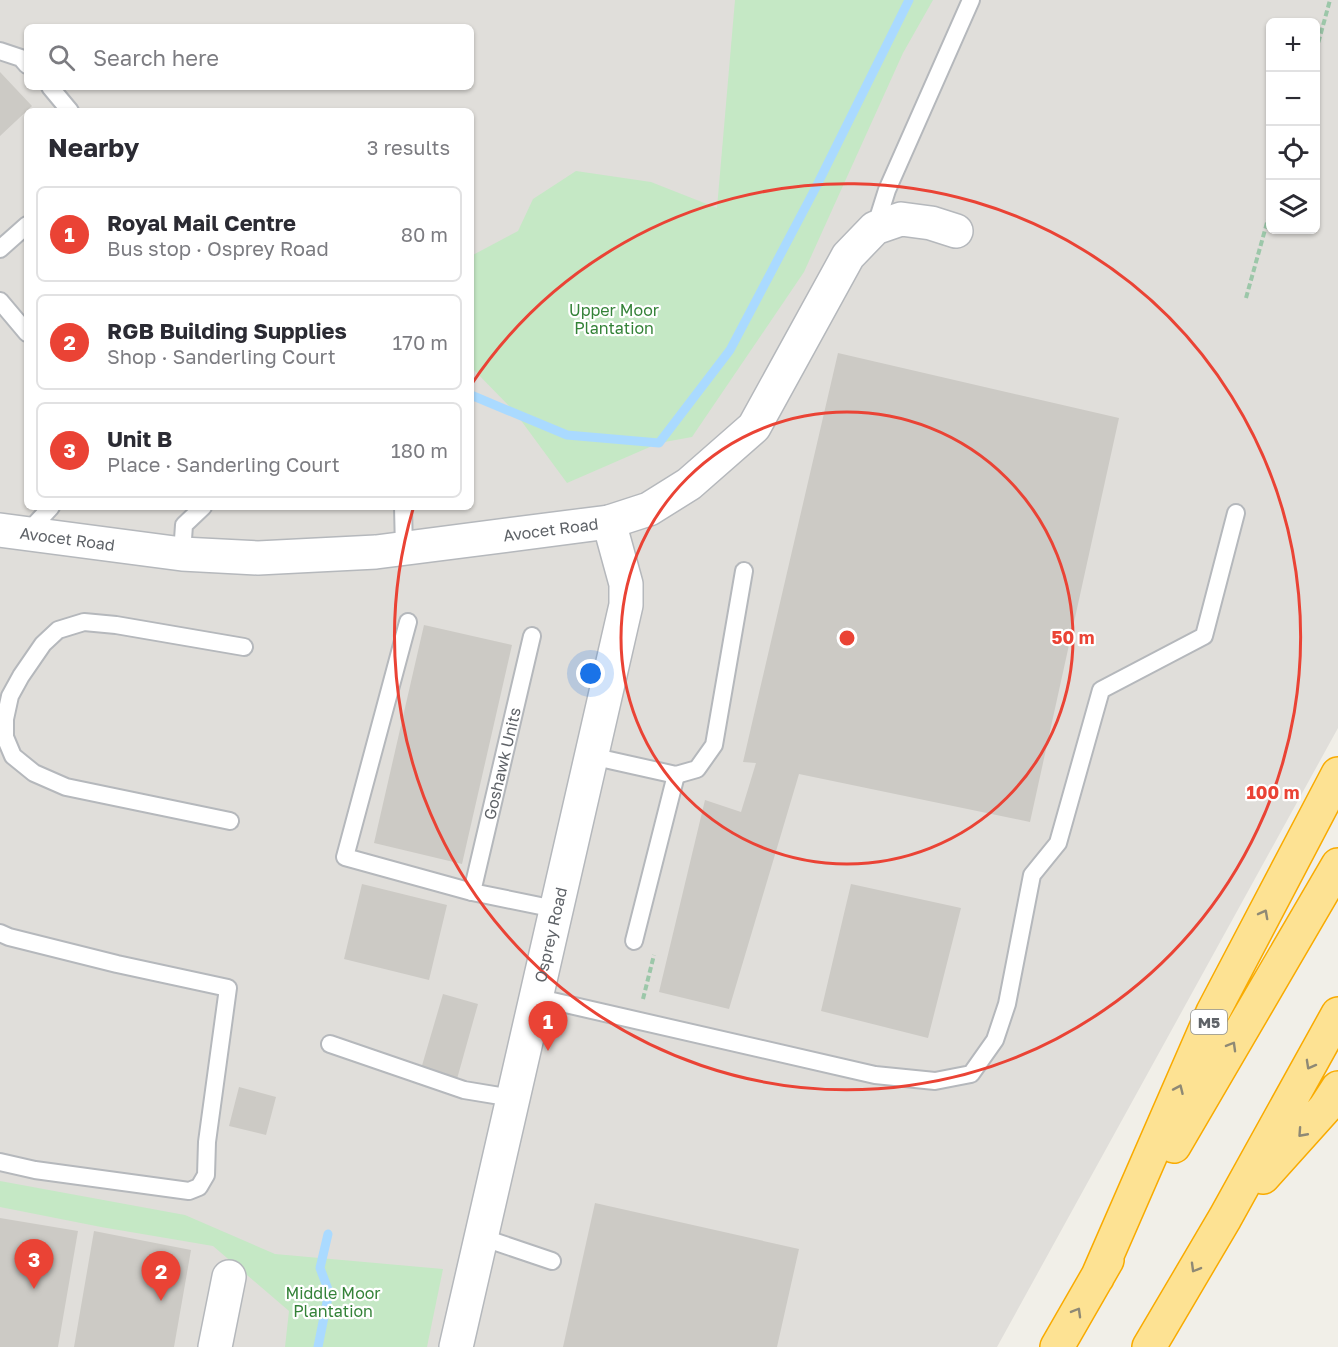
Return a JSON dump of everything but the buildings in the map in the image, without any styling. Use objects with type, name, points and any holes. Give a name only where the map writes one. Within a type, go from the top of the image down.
[{"type":"highway","name":"M5","points":[[1097,1278],[1213,1012],[1338,774]]},
{"type":"highway","name":"M5","points":[[1057,1347],[1338,865]]},
{"type":"highway","points":[[1149,1347],[1225,1218],[1338,1014]]},
{"type":"highway","points":[[1225,1218],[1325,1108],[1338,1088]]},
{"type":"street","name":"Avocet Road","points":[[14,531],[182,554],[258,558],[376,552],[609,522],[649,509],[689,484],[754,427],[848,256],[874,228],[901,219],[931,223],[956,231]]},
{"type":"street","name":"Osprey Road","points":[[456,1347],[626,604],[626,584],[609,522]]},
{"type":"street","points":[[215,1347],[229,1277]]},
{"type":"lane","points":[[874,228],[887,190],[971,0]]},
{"type":"lane","points":[[0,51],[24,61]]},
{"type":"lane","points":[[52,90],[68,108]]},
{"type":"lane","points":[[0,249],[24,228]]},
{"type":"lane","points":[[0,301],[24,329]]},
{"type":"lane","points":[[14,531],[46,510]]},
{"type":"lane","points":[[182,554],[184,525],[200,510]]},
{"type":"lane","points":[[403,510],[404,549]]},
{"type":"lane","points":[[535,997],[875,1075],[935,1081],[971,1074],[995,1040],[1007,1004],[1032,875],[1058,843],[1101,690],[1204,636],[1236,513]]},
{"type":"lane","points":[[591,756],[676,775],[697,769],[714,745],[744,572]]},
{"type":"lane","points":[[230,821],[66,787],[34,773],[13,756],[5,736],[2,718],[10,696],[43,644],[58,630],[84,622],[116,625],[244,647]]},
{"type":"lane","points":[[408,622],[345,857],[472,892],[555,909]]},
{"type":"lane","name":"Goshawk Units","points":[[472,892],[532,636]]},
{"type":"lane","points":[[634,941],[676,775]]},
{"type":"lane","points":[[0,933],[117,964],[228,988],[207,1142],[206,1175],[199,1187],[189,1191],[35,1170],[0,1162]]},
{"type":"lane","points":[[330,1044],[464,1090],[512,1098]]},
{"type":"lane","points":[[481,1237],[552,1261]]},
{"type":"path","points":[[1320,36],[1330,0]]},
{"type":"path","points":[[1246,298],[1266,226]]},
{"type":"path","points":[[634,941],[655,956],[637,1020]]},
{"type":"shaded area","points":[[0,0],[1338,0],[1338,728],[997,1347],[0,1347]]},
{"type":"green space","name":"Upper Moor Plantation","points":[[735,0],[933,0],[903,53],[804,272],[692,437],[659,443],[567,483],[514,411],[474,370],[474,254],[518,231],[533,199],[576,171],[651,182],[717,208]]},
{"type":"green space","name":"Middle Moor Plantation","points":[[0,1181],[185,1215],[275,1254],[443,1269],[427,1347],[285,1347],[289,1311],[213,1246],[0,1207]]},
{"type":"waterway","points":[[474,396],[567,435],[659,443],[730,350],[815,189],[909,0]]},
{"type":"waterway","points":[[318,1347],[329,1292],[320,1268],[328,1234]]},
{"type":"place","name":"Royal Mail Centre","points":[[548,1051]]},
{"type":"place","name":"Unit B","points":[[34,1289]]},
{"type":"place","name":"RGB Building Supplies","points":[[161,1301]]}]
